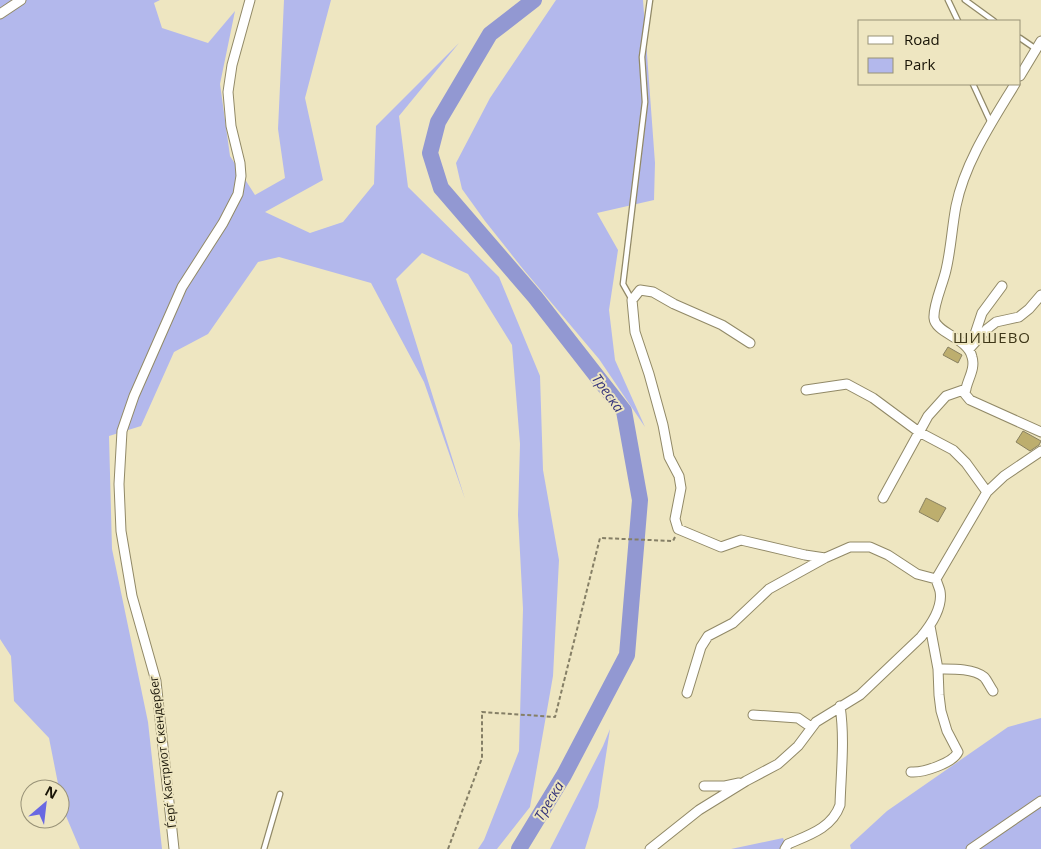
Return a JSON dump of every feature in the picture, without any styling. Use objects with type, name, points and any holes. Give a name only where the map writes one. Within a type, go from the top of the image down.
[{"type":"street","points":[[0,14],[21,0]]},
{"type":"street","name":"Ѓерѓ Кастриот Скендербег","points":[[174,849],[156,681],[132,596],[121,531],[119,484],[122,431],[134,396],[182,287],[223,223],[238,194],[241,176],[240,163],[231,126],[228,92],[234,57],[250,0]]},
{"type":"street","points":[[1021,74],[1039,45]]},
{"type":"street","points":[[1014,85],[978,146],[961,188],[956,206],[946,271],[934,318],[937,326],[963,343],[969,349],[973,358],[973,369],[966,389],[967,397],[980,405],[1041,432]]},
{"type":"street","points":[[969,349],[977,332],[982,313],[1002,286]]},
{"type":"street","points":[[750,343],[722,324],[674,304],[653,292],[640,290],[632,300],[635,332],[654,391],[670,457],[679,476],[681,488],[675,519],[678,529],[721,547],[741,540],[825,558]]},
{"type":"street","points":[[969,349],[996,322],[1019,317],[1030,309],[1041,294]]},
{"type":"street","points":[[806,390],[847,384],[873,398],[919,432],[953,450],[966,463],[987,492]]},
{"type":"street","points":[[883,498],[928,416],[946,396],[966,389]]},
{"type":"street","points":[[936,579],[987,492],[1004,476],[1041,450]]},
{"type":"street","points":[[687,693],[701,647],[708,636],[733,624],[770,589],[825,558],[850,547],[870,547],[888,555],[917,574],[936,579]]},
{"type":"street","points":[[650,849],[699,810],[778,764],[798,746],[811,726],[819,719],[860,695],[921,637],[930,626],[941,593],[936,579]]},
{"type":"street","points":[[911,772],[920,773],[940,765],[958,752],[947,731],[941,711],[938,669],[930,626]]},
{"type":"street","points":[[938,669],[953,669],[979,674],[985,678],[993,691]]},
{"type":"street","points":[[785,849],[788,844],[820,830],[828,824],[840,805],[843,761],[840,706]]},
{"type":"street","points":[[753,714],[803,719],[806,724],[811,726]]},
{"type":"street","points":[[704,786],[725,786],[746,781]]},
{"type":"street","points":[[971,849],[1041,801]]},
{"type":"lane","points":[[632,300],[623,284],[645,102],[642,57],[650,0]]},
{"type":"lane","points":[[948,0],[958,20]]},
{"type":"lane","points":[[965,0],[993,20]]},
{"type":"lane","points":[[1021,38],[1039,45]]},
{"type":"lane","points":[[973,85],[992,123]]},
{"type":"lane","points":[[264,849],[280,794]]},
{"type":"path","points":[[448,849],[482,758],[482,712],[554,717],[600,538],[671,541]]},
{"type":"green space","points":[[0,0],[160,0],[154,3],[162,28],[208,43],[235,11],[220,84],[230,156],[255,195],[285,178],[278,129],[284,0],[331,0],[305,98],[323,180],[265,212],[310,233],[343,222],[374,184],[376,126],[459,43],[399,116],[408,187],[499,277],[540,376],[543,470],[559,560],[553,676],[530,807],[497,849],[478,849],[484,840],[519,751],[523,609],[518,515],[520,444],[512,345],[468,274],[422,253],[396,279],[465,499],[424,382],[371,283],[279,257],[258,262],[208,334],[174,352],[141,426],[109,436],[112,549],[148,722],[162,849],[80,849],[70,825],[70,779],[57,779],[49,738],[14,701],[11,656],[0,639]]},
{"type":"green space","points":[[556,0],[643,0],[655,163],[654,200],[597,213],[618,250],[609,310],[615,360],[645,427],[599,359],[523,269],[462,189],[456,163],[490,98]]},
{"type":"green space","points":[[1041,718],[1041,849],[851,849],[850,845],[887,811],[1008,727]]},
{"type":"green space","points":[[610,729],[598,807],[585,849],[550,849],[603,746]]},
{"type":"green space","points":[[783,838],[787,849],[731,849]]},
{"type":"building","points":[[948,347],[962,355],[958,363],[943,355]]},
{"type":"building","points":[[1023,431],[1041,441],[1039,445],[1030,451],[1016,442]]},
{"type":"building","points":[[926,498],[946,508],[938,522],[919,512]]},
{"type":"waterway","name":"Треска","points":[[519,849],[564,775],[627,655],[640,500],[624,411],[535,297],[441,188],[430,153],[438,122],[490,34],[534,0]]},
{"type":"district","name":"ШИШЕВО","points":[[992,338]]}]
